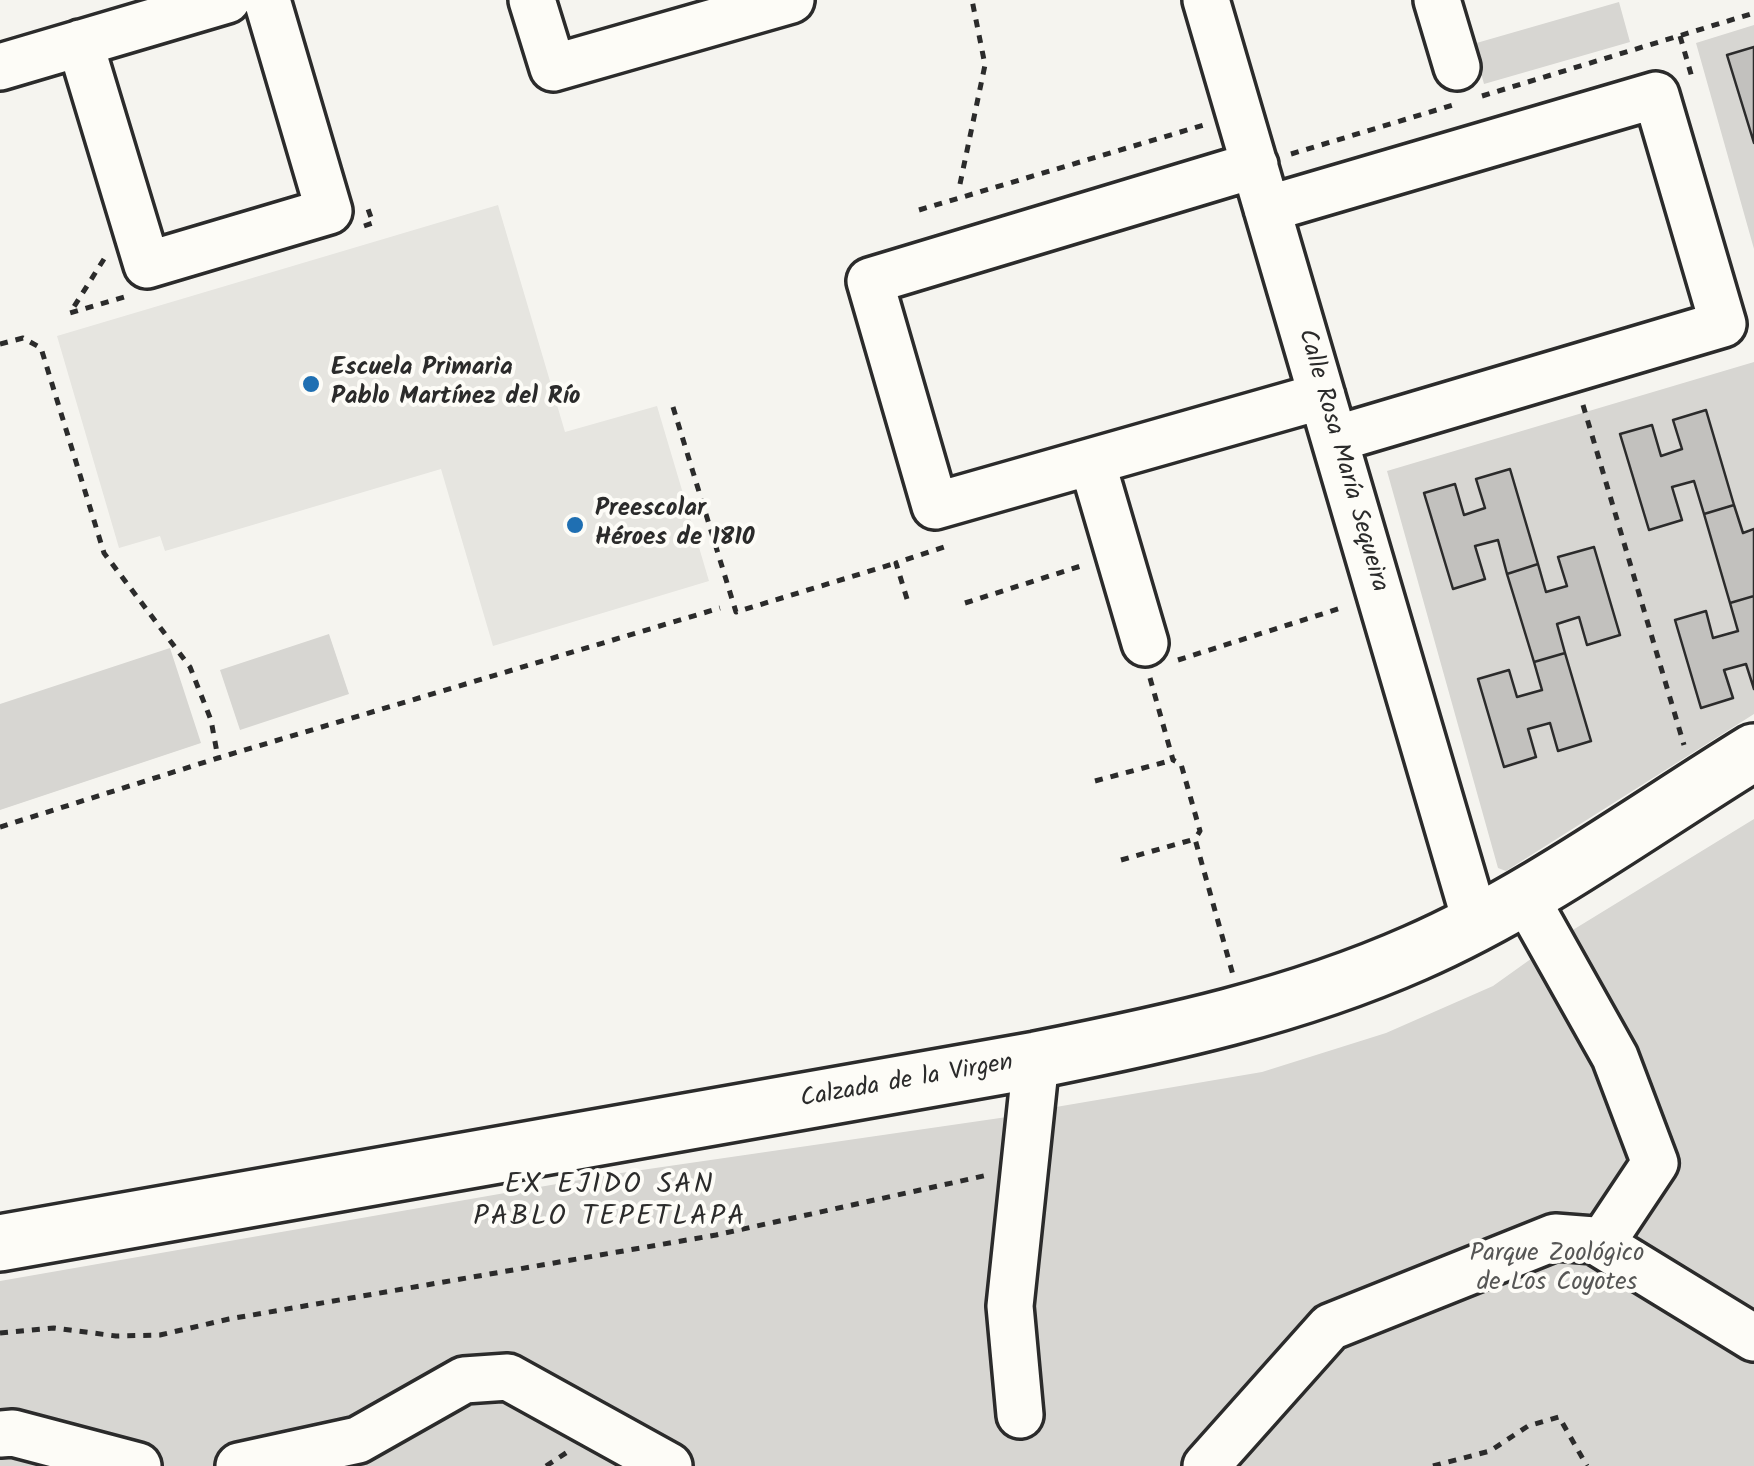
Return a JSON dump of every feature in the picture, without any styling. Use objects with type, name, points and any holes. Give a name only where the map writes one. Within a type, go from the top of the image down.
[{"type":"main road","name":"Calzada de la Virgen","points":[[0,1244],[1036,1060],[1203,1026],[1373,970],[1476,922],[1754,752]]},
{"type":"street","points":[[0,67],[80,44],[171,8],[227,0]]},
{"type":"street","points":[[80,44],[148,265],[329,211],[267,0]]},
{"type":"street","points":[[532,0],[552,68],[791,0]]},
{"type":"street","name":"Calle Rosa María Sequeira","points":[[1206,0],[1476,922]]},
{"type":"street","points":[[1437,0],[1464,89]]},
{"type":"street","points":[[1267,209],[1656,95],[1723,324],[1335,439]]},
{"type":"street","points":[[1254,165],[870,281],[936,506],[1322,396]]},
{"type":"street","points":[[1092,462],[1152,659]]},
{"type":"street","points":[[1524,895],[1615,1058],[1655,1163],[1601,1244]]},
{"type":"street","points":[[1020,1415],[1010,1306],[1036,1060]]},
{"type":"street","points":[[1206,1466],[1330,1327],[1554,1237],[1594,1240],[1754,1338]]},
{"type":"street","points":[[238,1466],[358,1440],[464,1380],[508,1377],[669,1466]]},
{"type":"street","points":[[0,1434],[13,1433],[138,1466]]},
{"type":"path","points":[[960,184],[984,65],[972,0]]},
{"type":"path","points":[[1254,165],[1464,89],[1754,13]]},
{"type":"path","points":[[919,210],[1239,115]]},
{"type":"path","points":[[354,229],[372,223],[367,205]]},
{"type":"path","points":[[110,249],[70,313],[146,291]]},
{"type":"path","points":[[0,344],[23,338],[41,348],[104,553],[190,667],[211,720],[218,758]]},
{"type":"path","points":[[1582,402],[1696,788]]},
{"type":"path","points":[[673,407],[736,612],[947,546]]},
{"type":"path","points":[[965,603],[1095,561]]},
{"type":"path","points":[[896,563],[908,599]]},
{"type":"path","points":[[1173,760],[1152,659],[1380,595]]},
{"type":"path","points":[[0,827],[720,608]]},
{"type":"path","points":[[1095,781],[1173,760],[1181,764],[1200,831],[1195,839],[1120,860]]},
{"type":"path","points":[[1195,839],[1244,1014]]},
{"type":"path","points":[[0,1333],[54,1328],[116,1336],[160,1335],[229,1319],[716,1235],[966,1182],[1024,1164]]},
{"type":"path","points":[[1434,1466],[1490,1451],[1528,1426],[1559,1417],[1587,1466]]},
{"type":"shaded area","name":"Escuela Primaria Pablo Martínez del Río","points":[[498,205],[565,432],[657,406],[709,581],[493,646],[441,469],[165,551],[160,536],[119,548],[57,336]]},
{"type":"green space","points":[[1619,2],[1630,42],[1484,84],[1473,44]]},
{"type":"green space","points":[[1754,25],[1754,249],[1696,43]]},
{"type":"green space","points":[[1754,362],[1754,714],[1506,871],[1498,868],[1387,471]]},
{"type":"green space","points":[[329,634],[349,694],[240,730],[220,670]]},
{"type":"green space","points":[[170,648],[201,743],[0,810],[0,704]]},
{"type":"green space","name":"Parque Zoológico de Los Coyotes","points":[[1754,819],[1754,1466],[0,1466],[0,1281],[614,1174],[1007,1117],[1007,1186],[1050,1108],[1262,1072],[1386,1033],[1493,986],[1563,936]]},
{"type":"building","points":[[1754,47],[1754,143],[1727,55]]},
{"type":"building","points":[[1706,410],[1734,505],[1704,514],[1694,481],[1672,487],[1682,520],[1649,530],[1620,434],[1652,425],[1661,456],[1682,449],[1673,420]]},
{"type":"building","points":[[1510,469],[1538,564],[1507,574],[1498,540],[1475,546],[1485,579],[1453,589],[1424,493],[1455,484],[1464,515],[1485,508],[1476,479]]},
{"type":"building","points":[[1734,505],[1743,533],[1754,529],[1754,596],[1730,603],[1704,514]]},
{"type":"building","points":[[1594,547],[1620,635],[1587,645],[1579,617],[1557,624],[1565,653],[1534,662],[1507,574],[1538,564],[1546,592],[1567,586],[1558,557]]},
{"type":"building","points":[[1754,596],[1754,689],[1746,664],[1724,670],[1733,698],[1701,708],[1675,620],[1706,611],[1713,638],[1738,631],[1730,603]]},
{"type":"building","points":[[1565,653],[1591,741],[1558,751],[1550,723],[1528,729],[1536,757],[1504,767],[1478,679],[1509,670],[1517,697],[1542,690],[1534,662]]},
{"type":"place","name":"Escuela Primaria Pablo Martínez del Río","points":[[311,384]]},
{"type":"place","name":"Preescolar Héroes de 1810","points":[[575,525]]},
{"type":"district","name":"EX EJIDO SAN PABLO TEPETLAPA","points":[[610,1203]]}]
